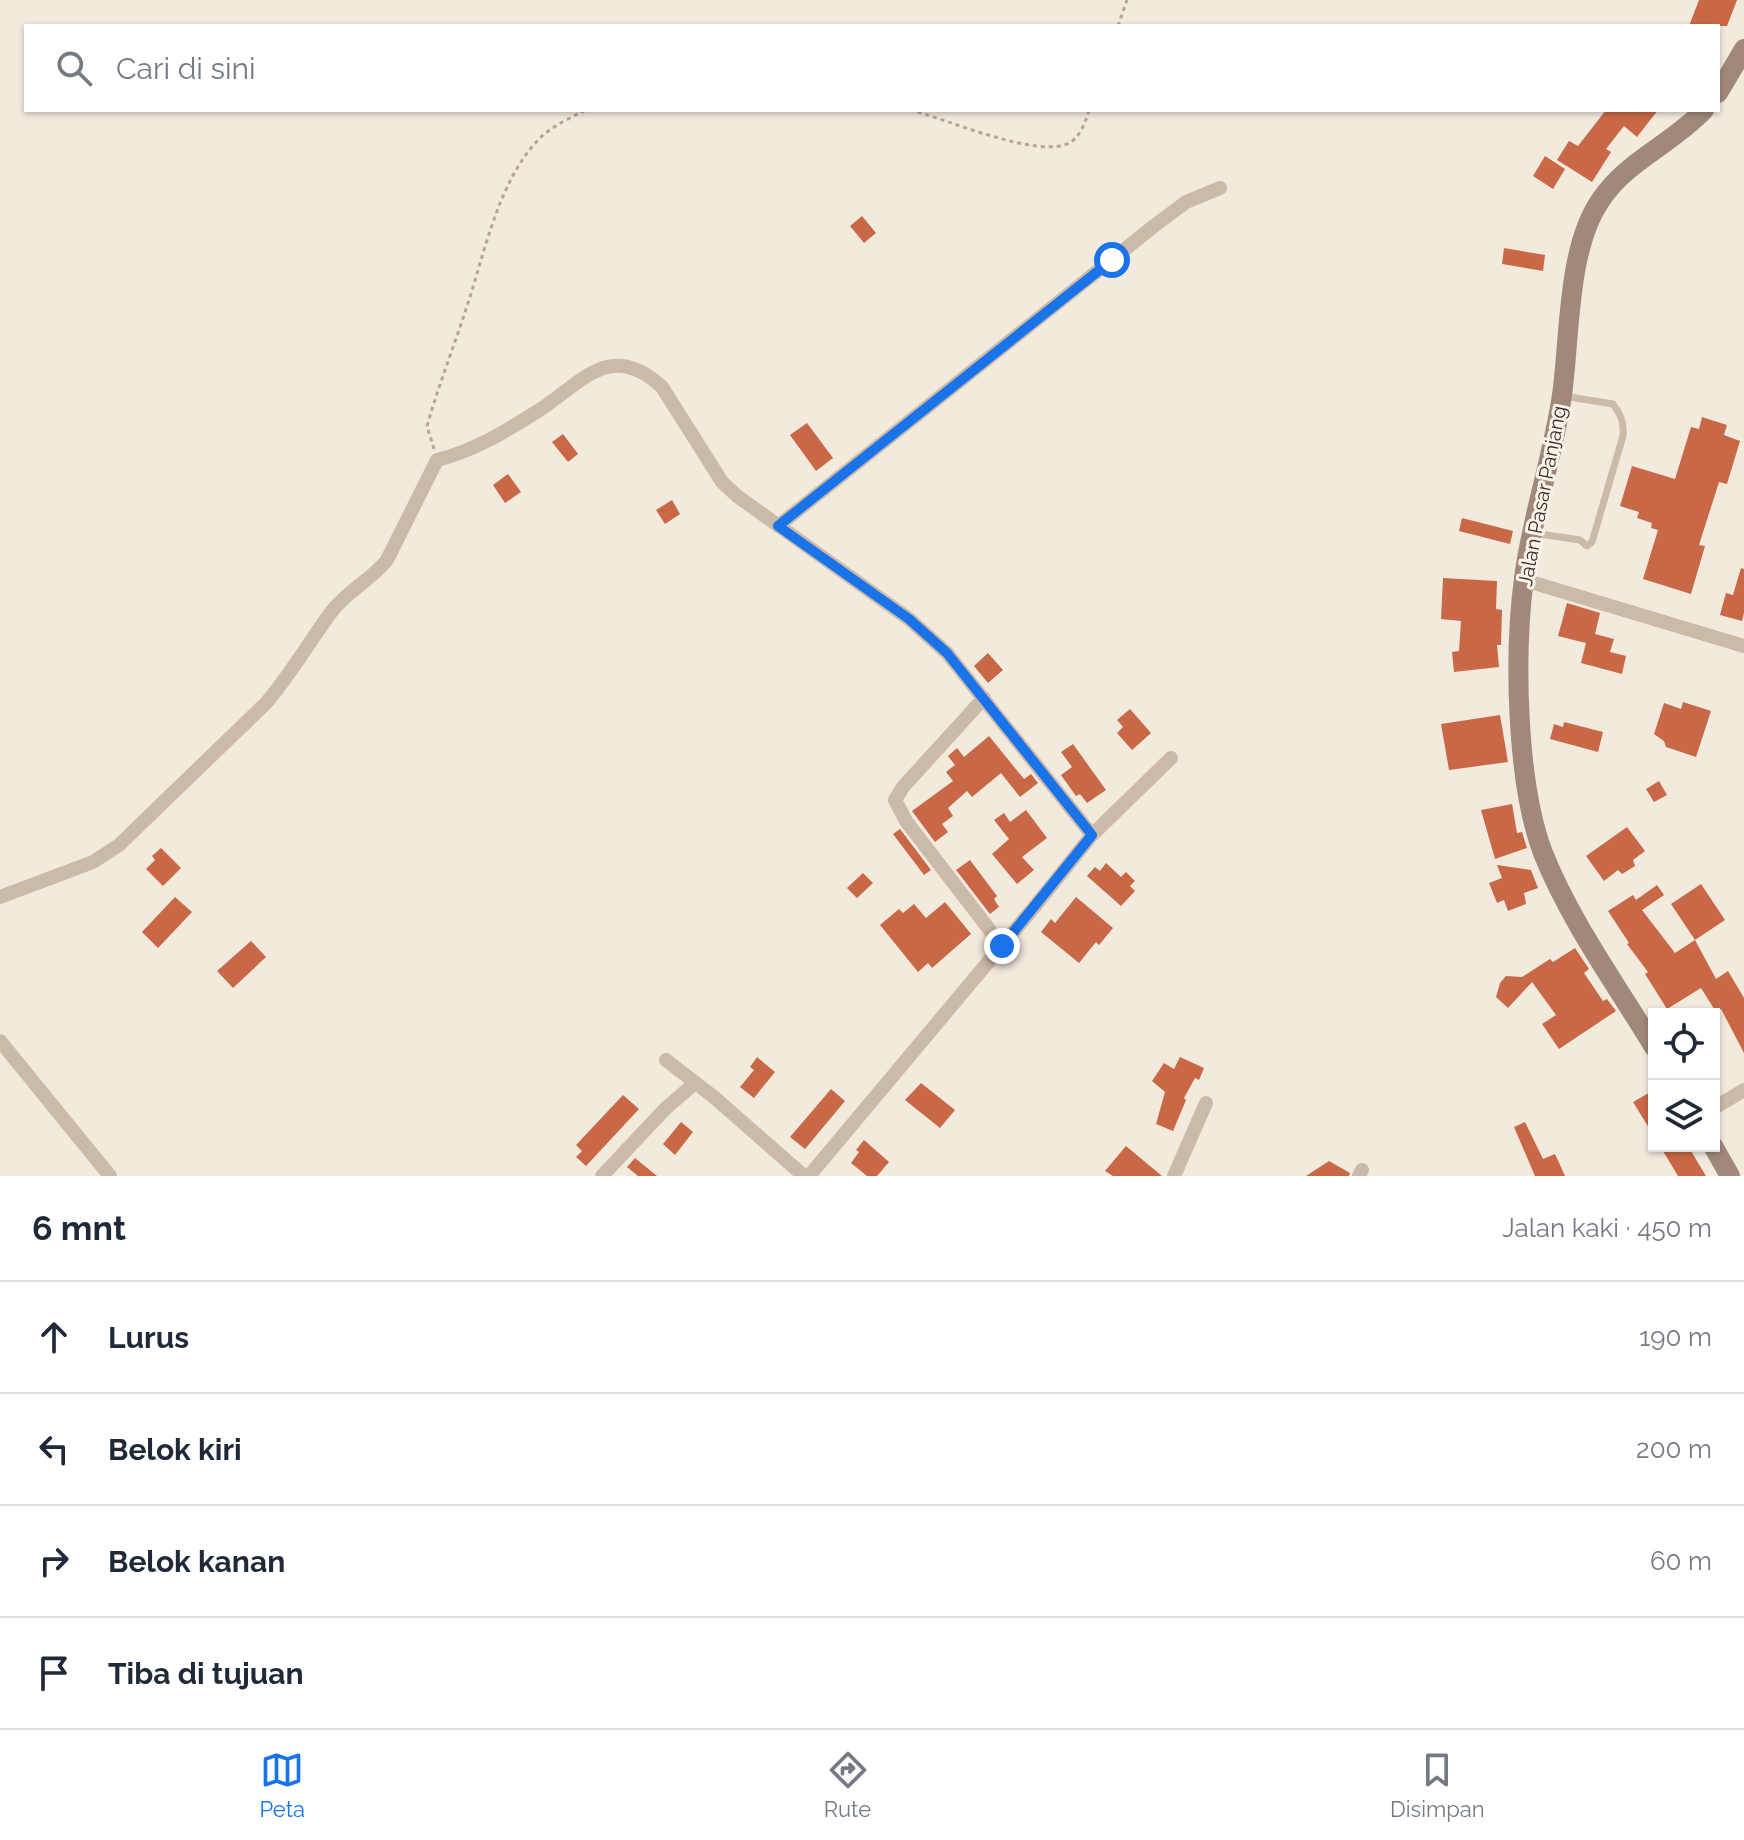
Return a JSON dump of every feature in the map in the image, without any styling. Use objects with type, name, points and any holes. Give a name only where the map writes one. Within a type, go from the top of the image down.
[{"type":"main road","points":[[1720,90],[1744,49]]},
{"type":"main road","name":"Jalan Pasar Panjang","points":[[1648,1037],[1564,896],[1535,828],[1528,800],[1522,714],[1520,658],[1524,580],[1531,533],[1562,396],[1575,279],[1589,221],[1615,182],[1702,112]]},
{"type":"main road","points":[[1716,1152],[1730,1176]]},
{"type":"street","points":[[778,526],[1154,226],[1186,202],[1220,188]]},
{"type":"street","points":[[0,897],[93,862],[119,845],[266,703],[286,680],[332,611],[387,560],[437,460],[481,445],[540,410],[581,378],[604,367],[618,365],[649,376],[662,387],[722,482],[751,508],[909,619],[947,653],[1092,835]]},
{"type":"street","points":[[1524,580],[1744,646]]},
{"type":"street","points":[[984,698],[903,787],[895,800],[906,821],[1002,946]]},
{"type":"street","points":[[666,1060],[806,1176],[1092,835],[1171,758]]},
{"type":"street","points":[[0,1041],[110,1176]]},
{"type":"street","points":[[602,1176],[665,1109],[695,1083]]},
{"type":"street","points":[[1720,1104],[1744,1090]]},
{"type":"street","points":[[1174,1176],[1206,1103]]},
{"type":"lane","points":[[1531,533],[1580,540],[1587,546],[1592,542],[1623,436],[1624,424],[1613,404],[1562,396]]},
{"type":"path","points":[[1119,24],[1127,0]]},
{"type":"path","points":[[437,460],[427,426],[489,233],[520,165],[539,139],[582,112]]},
{"type":"path","points":[[916,112],[1010,141],[1056,148],[1079,134],[1088,112]]},
{"type":"building","points":[[1699,0],[1737,0],[1727,26],[1690,24]]},
{"type":"building","points":[[1604,112],[1656,112],[1637,137],[1624,126],[1606,149],[1611,152],[1592,182],[1557,160],[1569,141],[1578,146]]},
{"type":"building","points":[[1545,156],[1565,169],[1553,189],[1533,176]]},
{"type":"building","points":[[862,216],[876,233],[864,243],[850,226]]},
{"type":"building","points":[[1504,248],[1545,255],[1543,271],[1502,264]]},
{"type":"building","points":[[1702,417],[1727,425],[1724,435],[1740,441],[1727,484],[1719,482],[1699,545],[1705,546],[1691,594],[1643,579],[1658,530],[1651,528],[1652,523],[1637,518],[1639,512],[1620,506],[1632,466],[1675,479],[1691,427],[1699,429]]},
{"type":"building","points":[[807,423],[833,458],[816,471],[790,435]]},
{"type":"building","points":[[563,434],[578,454],[568,462],[552,442]]},
{"type":"building","points":[[508,474],[521,492],[505,503],[493,485]]},
{"type":"building","points":[[672,500],[680,514],[665,524],[656,510]]},
{"type":"building","points":[[1462,518],[1513,531],[1510,544],[1459,531]]},
{"type":"building","points":[[1741,568],[1744,569],[1742,621],[1720,615],[1726,593],[1733,595]]},
{"type":"building","points":[[1443,578],[1497,581],[1496,609],[1502,610],[1501,645],[1497,645],[1499,667],[1454,672],[1452,652],[1459,651],[1461,621],[1441,619]]},
{"type":"building","points":[[1567,603],[1600,613],[1595,634],[1614,639],[1610,652],[1626,656],[1622,674],[1581,663],[1586,643],[1558,636]]},
{"type":"building","points":[[988,653],[1003,670],[988,683],[974,666]]},
{"type":"building","points":[[1683,702],[1711,711],[1696,757],[1666,747],[1664,741],[1654,734],[1664,703],[1681,709]]},
{"type":"building","points":[[1130,709],[1151,733],[1132,750],[1117,733],[1123,727],[1117,720]]},
{"type":"building","points":[[1500,715],[1508,762],[1449,770],[1441,724]]},
{"type":"building","points":[[1564,722],[1603,732],[1598,752],[1550,739],[1554,724],[1563,727]]},
{"type":"building","points":[[989,736],[1024,779],[1031,774],[1038,783],[1020,797],[1001,773],[972,797],[967,791],[948,808],[953,816],[942,824],[948,832],[935,842],[912,811],[953,781],[946,772],[955,765],[948,756],[957,748],[964,757]]},
{"type":"building","points":[[1073,744],[1106,790],[1087,803],[1080,794],[1076,796],[1061,775],[1072,767],[1061,752]]},
{"type":"building","points":[[1659,781],[1667,795],[1654,802],[1646,789]]},
{"type":"building","points":[[1512,804],[1517,833],[1522,832],[1527,848],[1495,859],[1481,810]]},
{"type":"building","points":[[1026,810],[1047,838],[1022,857],[1034,870],[1017,884],[992,854],[1009,839],[994,820],[1004,813],[1010,822]]},
{"type":"building","points":[[1627,827],[1645,851],[1633,860],[1635,866],[1622,874],[1618,870],[1604,881],[1586,856]]},
{"type":"building","points":[[900,829],[931,870],[924,875],[893,834]]},
{"type":"building","points":[[161,848],[181,868],[163,886],[146,869],[155,860],[152,856]]},
{"type":"building","points":[[970,860],[997,896],[994,899],[999,907],[990,914],[956,870]]},
{"type":"building","points":[[1106,863],[1121,877],[1126,872],[1135,881],[1130,886],[1135,891],[1121,906],[1087,876],[1095,867],[1100,871]]},
{"type":"building","points":[[1497,865],[1531,870],[1538,888],[1524,893],[1526,904],[1508,911],[1504,900],[1497,903],[1489,883],[1502,878]]},
{"type":"building","points":[[863,873],[873,883],[857,898],[847,888]]},
{"type":"building","points":[[1701,884],[1725,920],[1695,940],[1671,904]]},
{"type":"building","points":[[1657,885],[1664,895],[1642,910],[1675,953],[1695,940],[1716,979],[1728,971],[1744,998],[1744,1053],[1721,1009],[1714,1008],[1701,988],[1666,1008],[1645,974],[1648,972],[1608,911],[1633,895],[1636,900]]},
{"type":"building","points":[[175,897],[192,912],[158,948],[142,932]]},
{"type":"building","points":[[1076,897],[1113,928],[1099,945],[1096,942],[1079,963],[1041,932],[1051,919],[1055,923]]},
{"type":"building","points":[[945,902],[971,934],[932,968],[928,963],[918,972],[880,925],[899,909],[903,913],[914,904],[926,918]]},
{"type":"building","points":[[251,941],[266,957],[233,988],[217,971]]},
{"type":"building","points":[[1575,948],[1589,969],[1584,973],[1603,1001],[1607,999],[1616,1011],[1559,1049],[1542,1024],[1556,1015],[1532,982],[1508,1008],[1496,997],[1500,983],[1506,976],[1522,977]]},
{"type":"building","points":[[757,1057],[775,1072],[754,1098],[740,1087],[754,1070],[750,1067]]},
{"type":"building","points":[[1180,1057],[1204,1068],[1199,1080],[1195,1078],[1184,1098],[1186,1100],[1173,1131],[1156,1124],[1165,1092],[1152,1081],[1164,1063],[1174,1069]]},
{"type":"building","points":[[921,1083],[955,1110],[940,1128],[905,1100]]},
{"type":"building","points":[[831,1089],[845,1101],[805,1149],[790,1137]]},
{"type":"building","points":[[1648,1093],[1648,1126],[1633,1102]]},
{"type":"building","points":[[623,1095],[639,1109],[586,1166],[576,1157],[582,1151],[576,1145]]},
{"type":"building","points":[[681,1122],[693,1132],[675,1155],[663,1144]]},
{"type":"building","points":[[1525,1122],[1543,1159],[1555,1154],[1565,1176],[1535,1176],[1514,1127]]},
{"type":"building","points":[[864,1140],[889,1162],[877,1176],[867,1176],[851,1163]]},
{"type":"building","points":[[1126,1146],[1162,1176],[1113,1176],[1105,1171]]},
{"type":"building","points":[[1664,1152],[1692,1152],[1706,1176],[1678,1176]]},
{"type":"building","points":[[635,1158],[657,1176],[638,1176],[627,1167]]},
{"type":"building","points":[[1329,1161],[1350,1173],[1349,1176],[1306,1176]]},
{"type":"route","points":[[1002,946],[1092,835],[947,653],[909,619],[778,526],[1112,260]]}]
